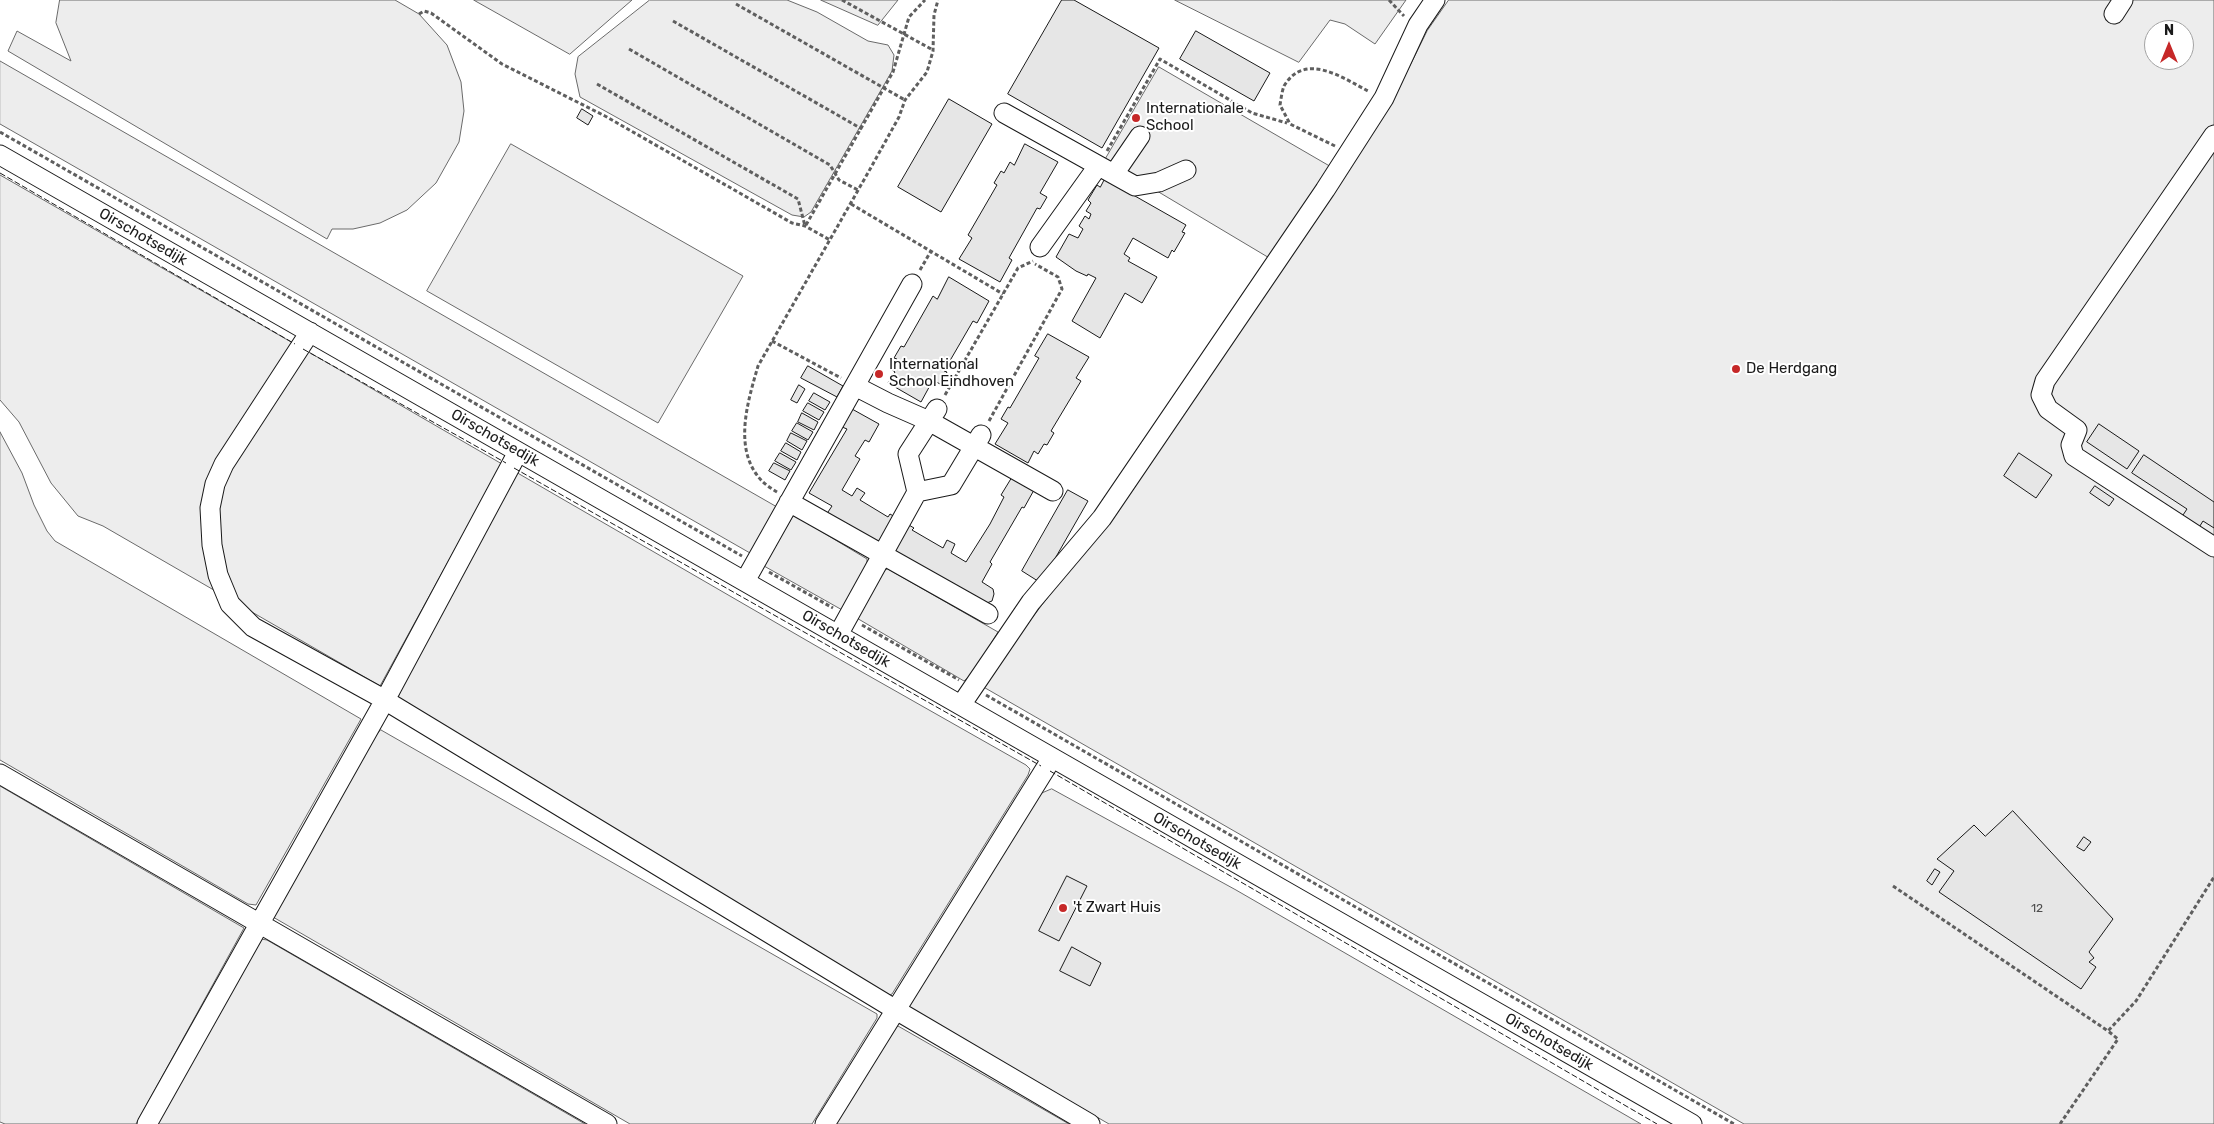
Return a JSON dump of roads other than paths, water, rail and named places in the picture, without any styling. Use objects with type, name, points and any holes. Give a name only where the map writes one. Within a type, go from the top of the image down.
[{"type":"street","points":[[961,705],[1031,602],[1102,518],[1354,144],[1381,103],[1418,26],[1435,0]]},
{"type":"street","points":[[1004,113],[1135,186],[1159,182],[1186,170]]},
{"type":"street","points":[[2214,134],[2045,381],[2041,395],[2048,408],[2076,430],[2071,446],[2074,456],[2214,547]]},
{"type":"street","points":[[1036,255],[1106,170],[1140,136]]},
{"type":"street","name":"Oirschotsedijk","points":[[0,155],[1692,1124]]},
{"type":"street","points":[[745,581],[912,284]]},
{"type":"street","points":[[310,332],[224,464],[215,484],[210,508],[212,545],[218,575],[230,604],[252,627],[281,644],[314,659],[385,700],[896,1010],[1090,1124]]},
{"type":"street","points":[[855,386],[888,403],[933,415],[978,440],[1053,491]]},
{"type":"street","points":[[838,635],[917,492],[908,454],[933,415]]},
{"type":"street","points":[[917,492],[951,485],[978,440]]},
{"type":"street","points":[[147,1124],[258,923],[385,700],[518,452]]},
{"type":"street","points":[[790,502],[988,614]]},
{"type":"street","points":[[825,1124],[1052,758]]},
{"type":"street","points":[[0,774],[607,1124]]},
{"type":"place","name":"Internationale School","points":[[1136,118]]},
{"type":"place","name":"De Herdgang","points":[[1736,369]]},
{"type":"place","name":"International School Eindhoven","points":[[879,374]]},
{"type":"place","name":"'t Zwart Huis","points":[[1063,908]]}]
